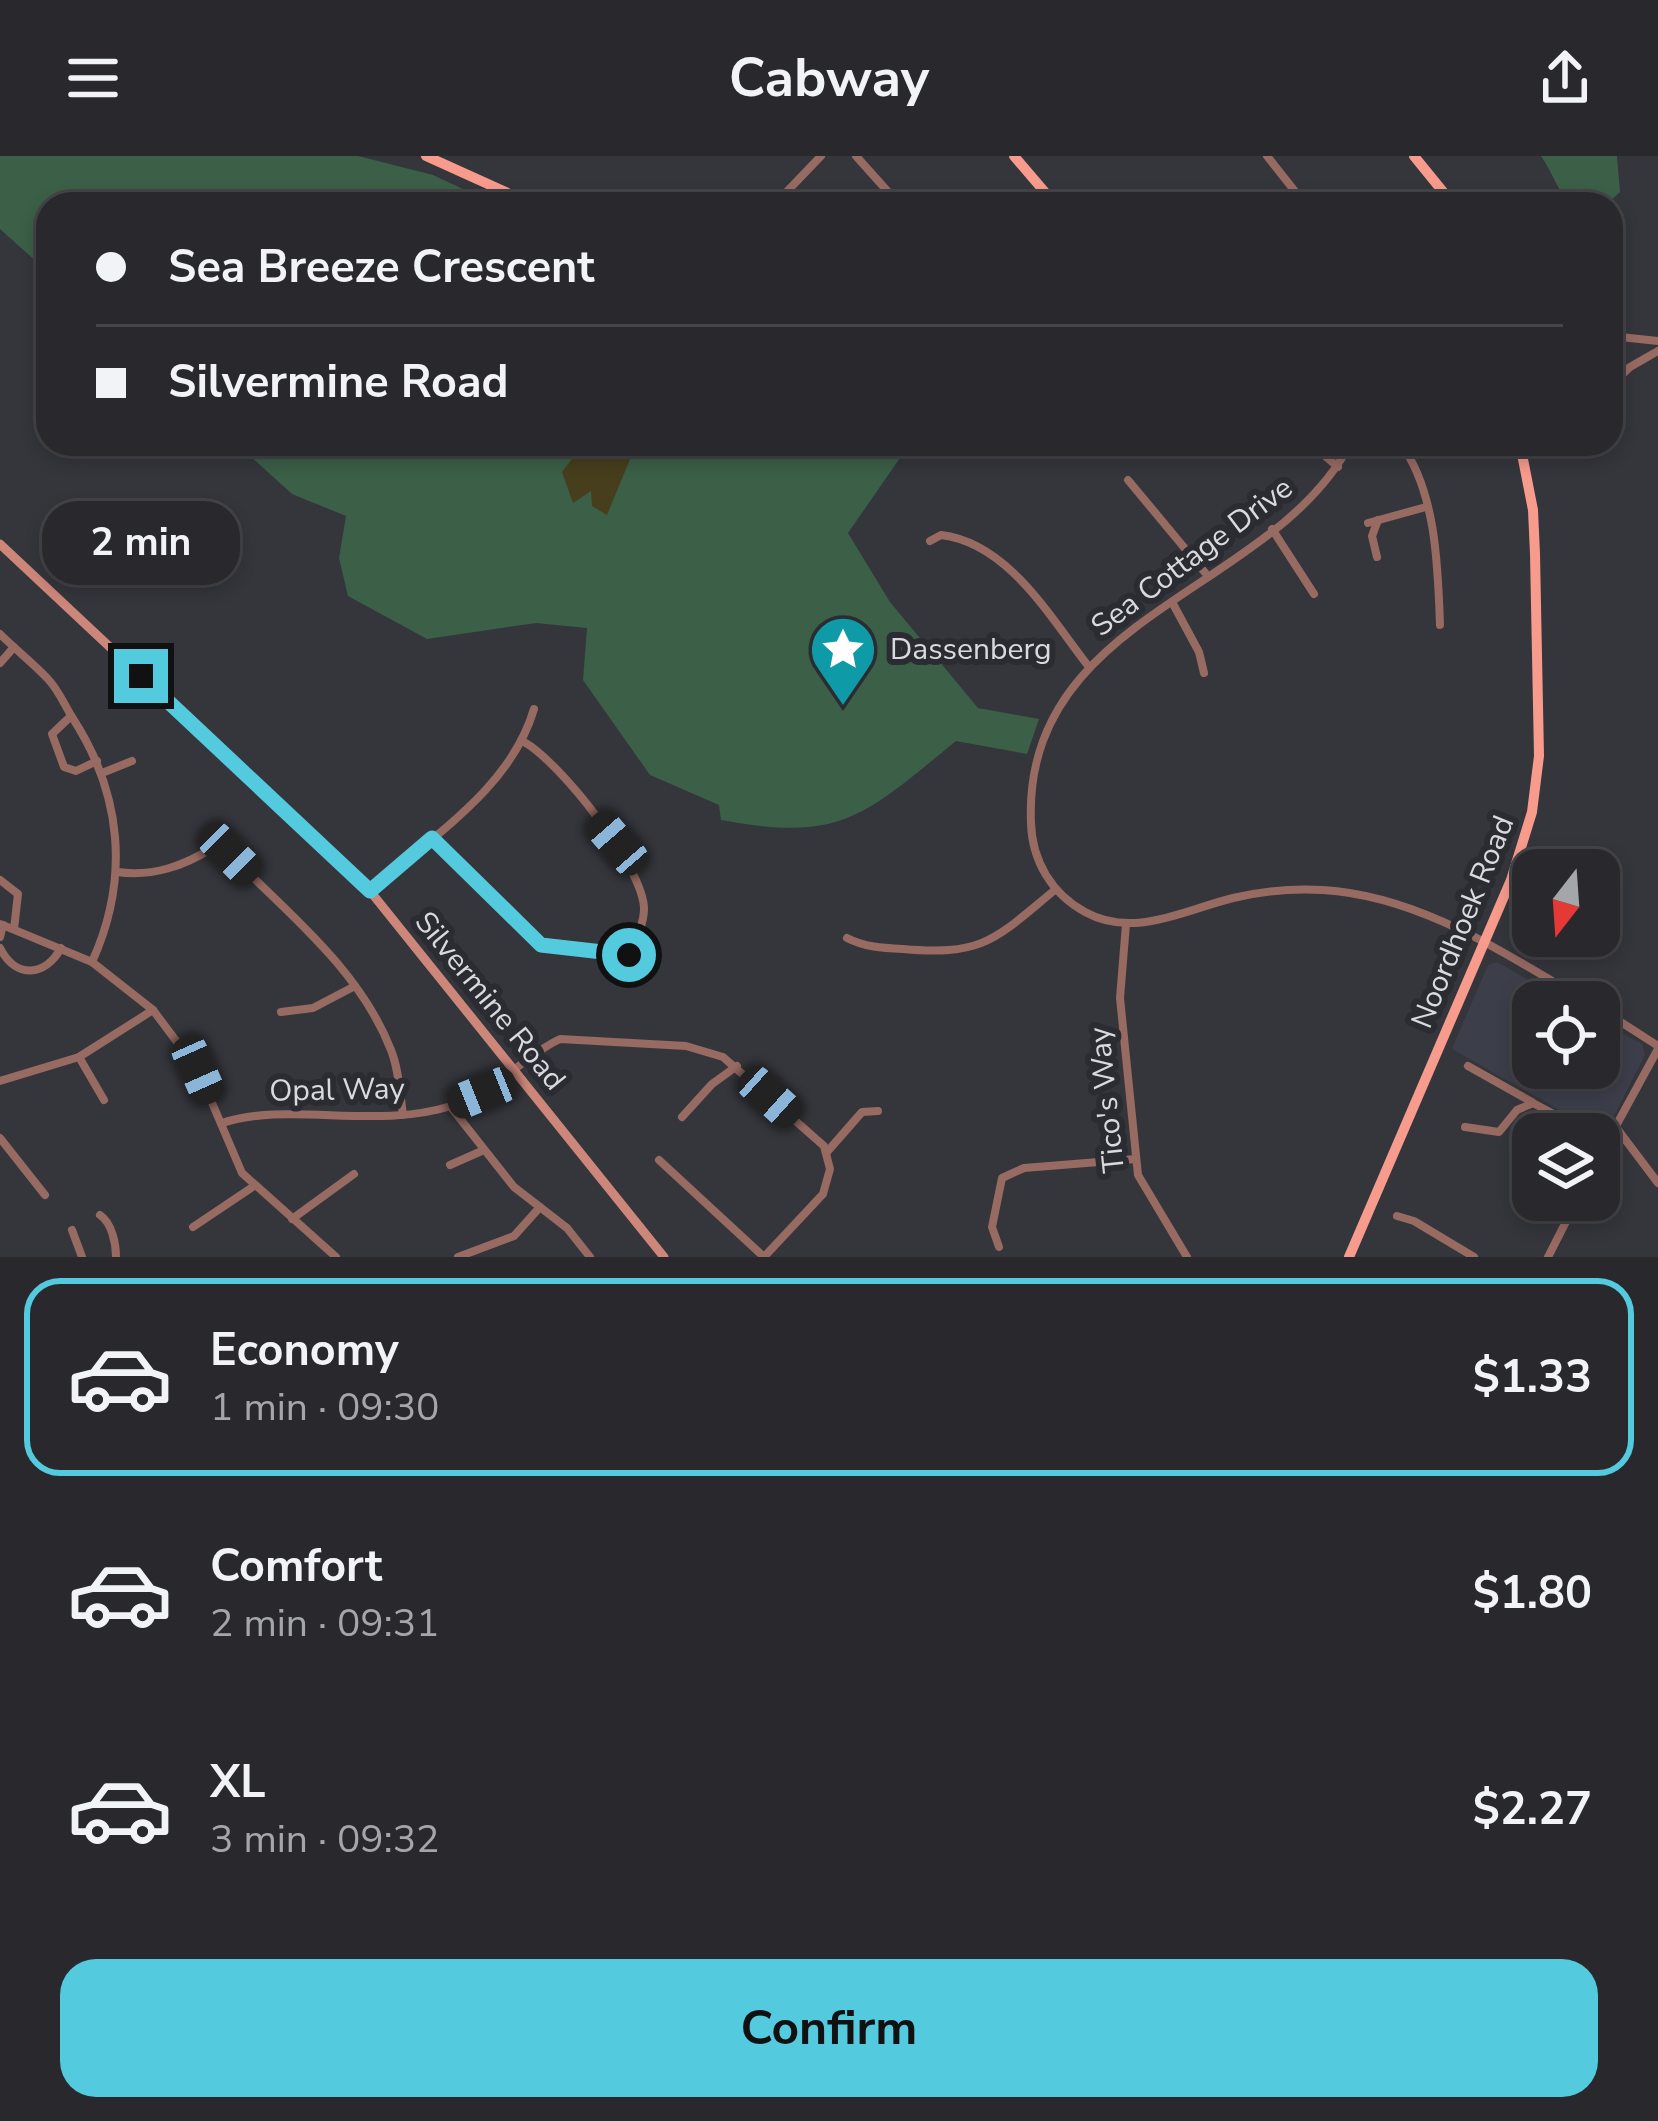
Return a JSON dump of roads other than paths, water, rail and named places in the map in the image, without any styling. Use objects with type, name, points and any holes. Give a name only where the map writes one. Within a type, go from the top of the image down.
[{"type":"main road","points":[[426,156],[506,192]]},
{"type":"main road","points":[[1014,156],[1044,192]]},
{"type":"main road","points":[[1414,156],[1443,192]]},
{"type":"main road","name":"Noordhoek Road","points":[[1349,1257],[1520,856],[1539,756],[1533,510],[1522,456]]},
{"type":"street","points":[[786,192],[821,156]]},
{"type":"street","points":[[856,156],[888,192]]},
{"type":"street","points":[[1267,156],[1296,192]]},
{"type":"street","points":[[1623,337],[1658,340]]},
{"type":"street","points":[[1623,376],[1658,351]]},
{"type":"street","points":[[1325,456],[1338,467]]},
{"type":"street","name":"Sea Cottage Drive","points":[[1056,889],[1034,850],[1030,818],[1035,775],[1053,720],[1089,668],[1318,492],[1344,456]]},
{"type":"street","points":[[1409,456],[1426,507],[1440,625]]},
{"type":"street","points":[[1128,480],[1208,575]]},
{"type":"street","points":[[1377,556],[1373,522],[1426,507]]},
{"type":"street","points":[[1272,529],[1314,594]]},
{"type":"street","points":[[930,541],[941,535],[954,537],[1016,574],[1089,668]]},
{"type":"street","name":"Silvermine Road","points":[[0,544],[370,891],[664,1257]]},
{"type":"street","points":[[1172,602],[1199,652],[1204,673]]},
{"type":"street","points":[[0,634],[52,683],[97,761],[116,822],[117,872],[103,936],[92,962]]},
{"type":"street","points":[[0,663],[14,647]]},
{"type":"street","points":[[370,891],[494,782],[524,742],[534,709]]},
{"type":"street","points":[[71,716],[52,734],[64,767],[76,770],[97,761]]},
{"type":"street","points":[[432,838],[541,945],[629,955],[644,906],[624,853],[549,759],[524,742]]},
{"type":"street","points":[[102,773],[132,761]]},
{"type":"street","points":[[117,872],[160,871],[218,846],[297,921],[355,986],[392,1052],[403,1115]]},
{"type":"street","points":[[0,880],[18,894],[14,928]]},
{"type":"street","points":[[847,938],[889,948],[962,951],[992,940],[1056,889],[1095,917],[1126,924],[1152,922],[1239,896],[1327,890],[1415,909],[1551,981]]},
{"type":"street","points":[[0,937],[1,924],[92,962],[153,1010],[185,1048],[236,1165],[336,1257]]},
{"type":"street","name":"Tico's Way","points":[[1126,924],[1120,998],[1136,1159],[1142,1188],[1187,1257]]},
{"type":"street","points":[[0,948],[16,968],[31,972],[50,966],[61,948]]},
{"type":"street","points":[[281,1012],[313,1008],[355,986]]},
{"type":"street","points":[[0,1081],[79,1057],[153,1010]]},
{"type":"street","points":[[1620,1022],[1658,1048],[1620,1117]]},
{"type":"street","name":"Opal Way","points":[[222,1124],[261,1116],[403,1115],[450,1106],[516,1072],[555,1040],[568,1038],[705,1049],[737,1066]]},
{"type":"street","points":[[79,1057],[104,1100]]},
{"type":"street","points":[[659,1160],[764,1257],[823,1194],[830,1177],[827,1152],[737,1066],[712,1084],[682,1117]]},
{"type":"street","points":[[1468,1066],[1552,1113]]},
{"type":"street","points":[[1465,1127],[1499,1132],[1516,1110],[1533,1103]]},
{"type":"street","points":[[450,1106],[514,1187],[567,1228],[590,1257]]},
{"type":"street","points":[[827,1152],[862,1112],[878,1111]]},
{"type":"street","points":[[1620,1133],[1658,1184]]},
{"type":"street","points":[[0,1138],[45,1195]]},
{"type":"street","points":[[450,1165],[484,1150]]},
{"type":"street","points":[[998,1245],[992,1226],[1002,1178],[1020,1169],[1136,1159]]},
{"type":"street","points":[[292,1219],[354,1174]]},
{"type":"street","points":[[193,1228],[254,1186]]},
{"type":"street","points":[[458,1257],[514,1236],[540,1207]]},
{"type":"street","points":[[100,1215],[117,1247],[114,1257]]},
{"type":"street","points":[[1397,1216],[1474,1257]]},
{"type":"street","points":[[1548,1257],[1566,1221]]},
{"type":"street","points":[[72,1230],[82,1257]]},
{"type":"place","name":"Dassenberg","points":[[843,708]]}]
